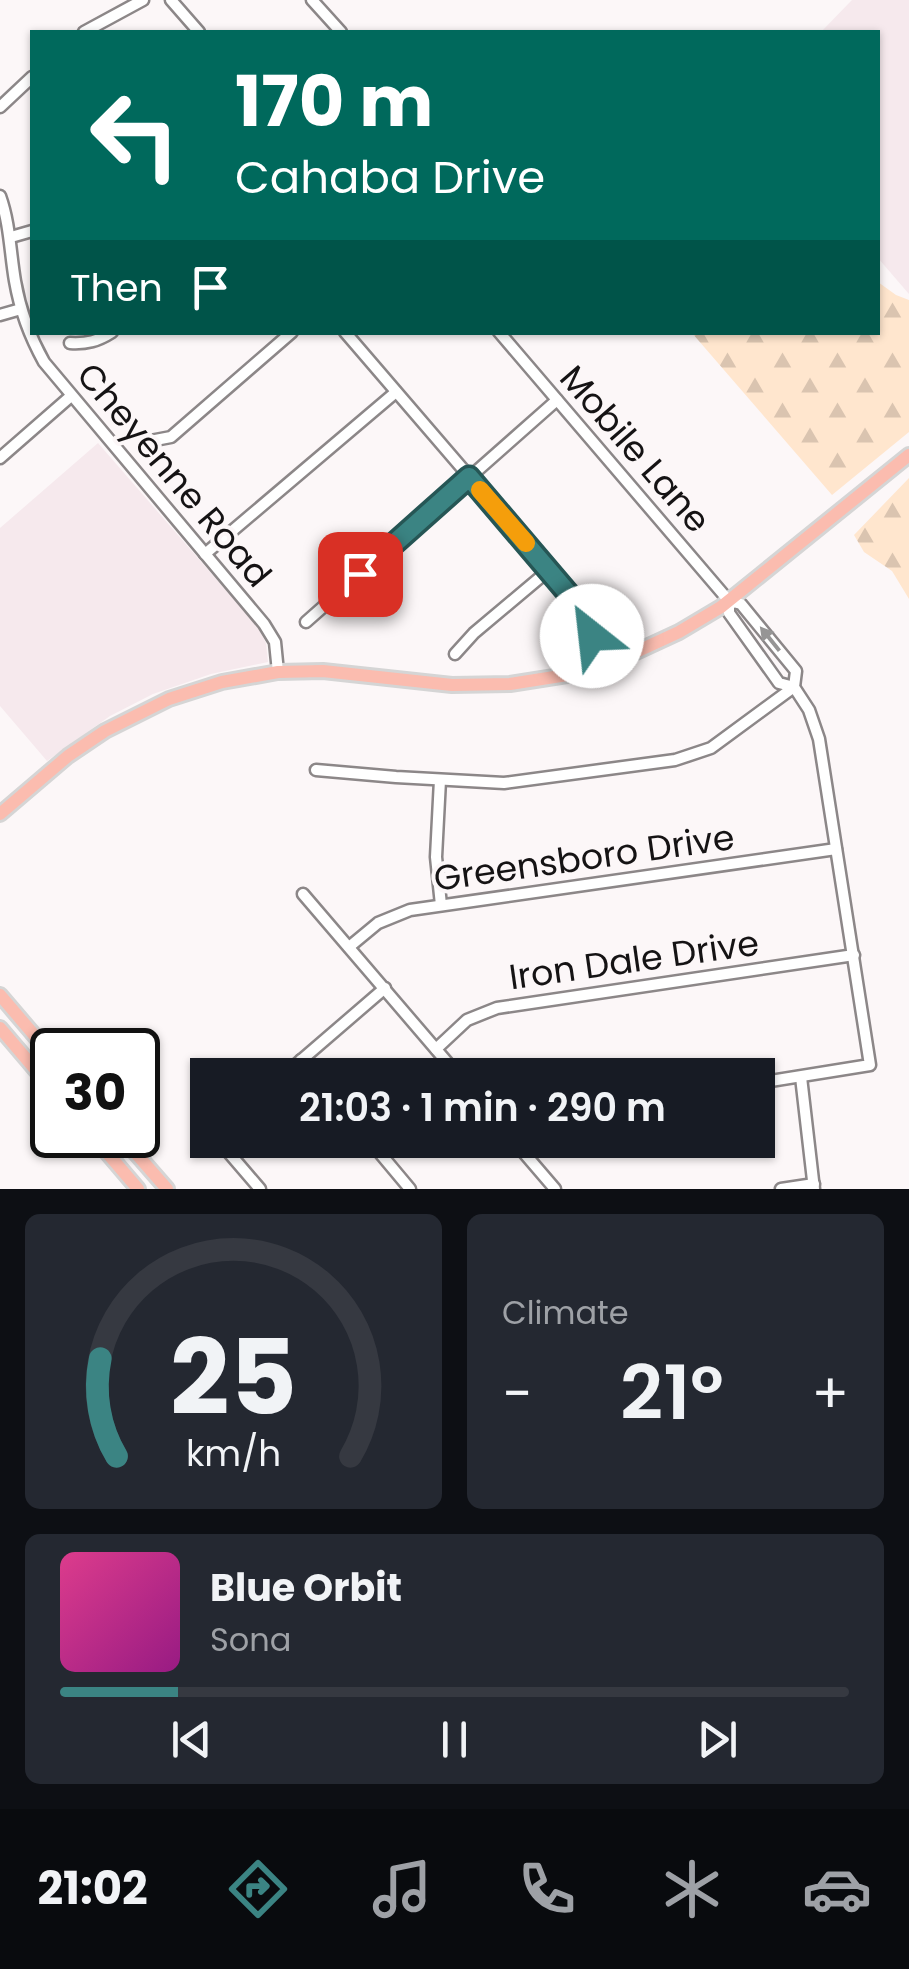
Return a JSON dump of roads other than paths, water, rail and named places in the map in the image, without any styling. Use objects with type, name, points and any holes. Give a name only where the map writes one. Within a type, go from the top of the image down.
[{"type":"main road","points":[[0,814],[90,741],[152,706],[222,682],[278,672],[344,672],[452,685],[530,682],[584,671],[625,657],[679,632],[729,602],[909,455]]},
{"type":"main road","points":[[0,823],[24,794]]},
{"type":"main road","points":[[0,995],[30,1030]]},
{"type":"main road","points":[[0,1028],[30,1063]]},
{"type":"main road","points":[[112,1158],[138,1189]]},
{"type":"main road","points":[[140,1158],[167,1189]]},
{"type":"street","points":[[88,30],[143,0]]},
{"type":"street","points":[[171,0],[197,30]]},
{"type":"street","points":[[312,0],[338,30]]},
{"type":"street","points":[[0,107],[30,79]]},
{"type":"street","name":"Cheyenne Road","points":[[0,196],[10,236],[14,280],[30,334]]},
{"type":"street","points":[[10,236],[30,231]]},
{"type":"street","points":[[0,315],[21,308]]},
{"type":"street","name":"Cheyenne Road","points":[[30,335],[44,362],[71,396],[270,633],[278,672]]},
{"type":"street","points":[[70,343],[82,344],[107,335]]},
{"type":"street","points":[[150,441],[171,437],[289,335]]},
{"type":"street","points":[[348,335],[589,618],[592,636]]},
{"type":"street","name":"Mobile Lane","points":[[502,335],[729,602]]},
{"type":"street","points":[[205,554],[396,392]]},
{"type":"street","points":[[0,458],[71,396]]},
{"type":"street","points":[[306,622],[557,400]]},
{"type":"street","points":[[456,654],[474,633],[549,570]]},
{"type":"street","points":[[775,1081],[870,1065],[820,739],[809,710],[794,687],[796,671],[740,604],[729,602],[729,612],[779,683],[794,687]]},
{"type":"street","points":[[316,770],[504,783],[675,760],[711,748],[794,687]]},
{"type":"street","points":[[440,780],[436,857],[440,905]]},
{"type":"street","name":"Greensboro Drive","points":[[350,947],[378,922],[410,910],[836,850]]},
{"type":"street","points":[[303,894],[444,1058]]},
{"type":"street","name":"Iron Dale Drive","points":[[436,1049],[467,1020],[497,1008],[854,955]]},
{"type":"street","points":[[303,1058],[384,988]]},
{"type":"street","points":[[781,1189],[814,1187],[801,1077]]},
{"type":"street","points":[[233,1158],[260,1189]]},
{"type":"street","points":[[384,1158],[410,1189]]},
{"type":"street","points":[[529,1158],[554,1189]]}]
